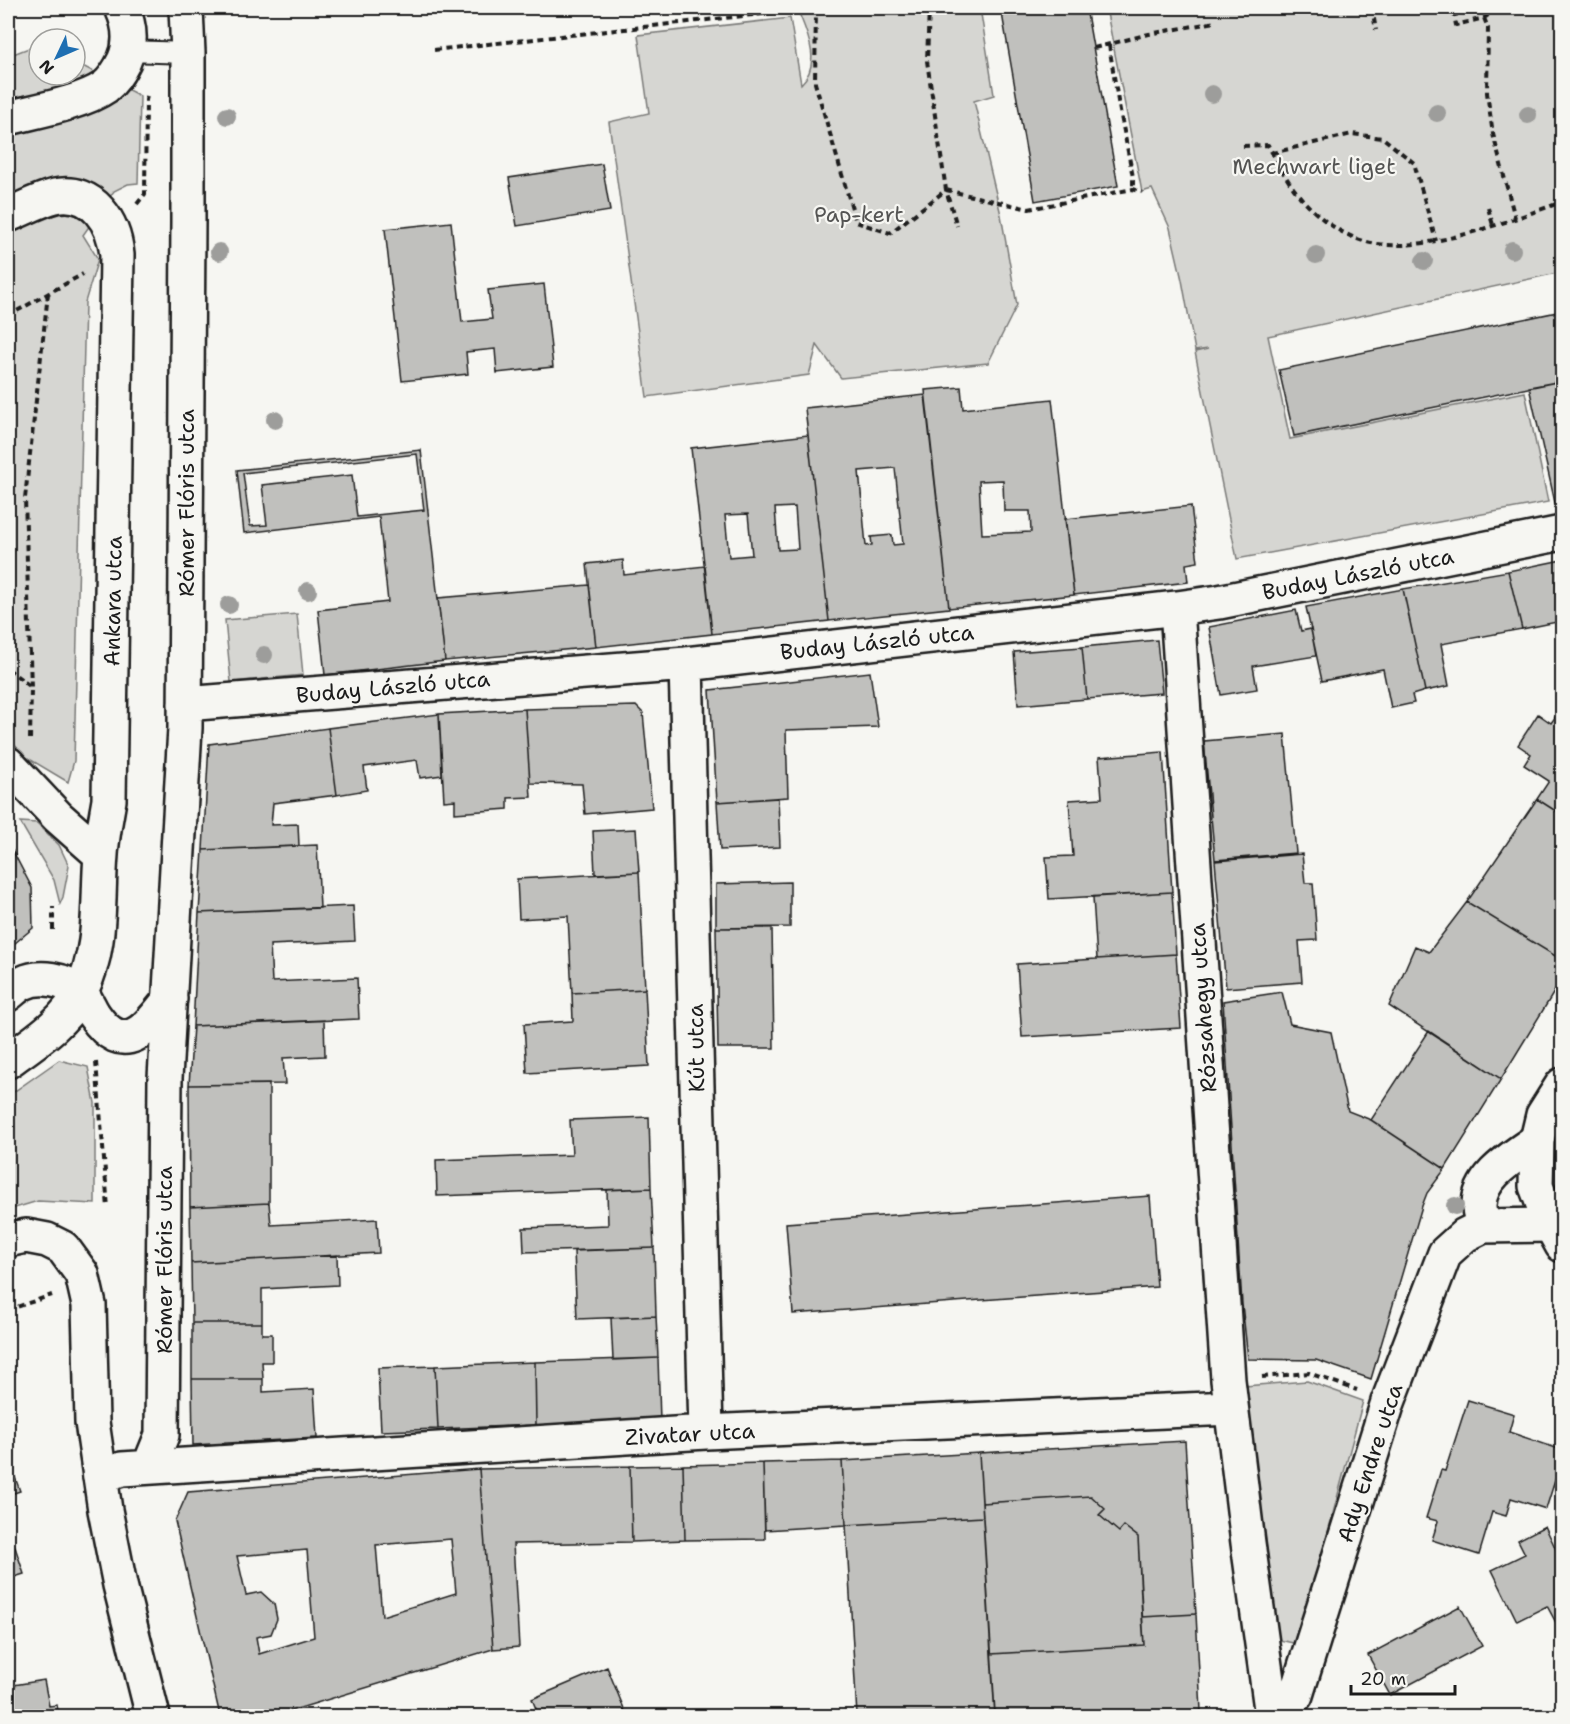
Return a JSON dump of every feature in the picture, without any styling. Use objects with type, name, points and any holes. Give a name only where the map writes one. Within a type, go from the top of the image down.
[{"type":"street","points":[[8,118],[78,99],[104,87],[118,72],[128,51],[130,36],[122,8]]},
{"type":"street","name":"Rómer Flóris utca","points":[[149,1467],[162,1434],[165,1078],[185,704],[188,53],[186,8]]},
{"type":"street","name":"Ankara utca","points":[[8,215],[57,196],[69,195],[82,198],[96,207],[110,224],[116,241],[117,277],[109,800],[101,855],[100,907],[95,949],[86,1003],[64,1015],[49,1031],[8,1061]]},
{"type":"street","name":"Buday László utca","points":[[185,704],[686,664],[1177,608],[1219,602],[1563,533]]},
{"type":"street","name":"Rózsahegy utca","points":[[1177,608],[1229,1394]]},
{"type":"street","name":"Kút utca","points":[[686,664],[706,1432]]},
{"type":"street","points":[[8,764],[28,788],[101,855]]},
{"type":"street","points":[[8,994],[24,982],[57,979],[86,1003],[107,1031],[124,1038],[132,1037],[153,1021],[170,999]]},
{"type":"street","points":[[1557,1235],[1536,1186],[1537,1140],[1543,1115],[1563,1084]]},
{"type":"street","points":[[1484,1226],[1479,1207],[1483,1188],[1499,1168],[1537,1140]]},
{"type":"street","name":"Ady Endre utca","points":[[1280,1716],[1296,1695],[1388,1402],[1445,1253],[1465,1235],[1484,1226],[1557,1235]]},
{"type":"street","points":[[17,1238],[47,1240],[63,1248],[82,1274],[89,1305],[92,1422],[99,1476],[120,1585],[153,1716]]},
{"type":"street","points":[[1229,1394],[1272,1716]]},
{"type":"street","name":"Zivatar utca","points":[[149,1467],[706,1432],[1229,1394]]},
{"type":"street","points":[[99,1476],[122,1469],[149,1467]]},
{"type":"lane","points":[[128,51],[188,53]]},
{"type":"path","points":[[434,50],[816,8],[814,83],[856,222],[890,233],[946,190],[1029,208],[1133,189],[1142,192]]},
{"type":"path","points":[[929,8],[927,61],[946,190],[957,226]]},
{"type":"path","points":[[1372,8],[1376,30]]},
{"type":"path","points":[[1468,12],[1454,15],[1456,24],[1484,18],[1493,12]]},
{"type":"path","points":[[1484,18],[1488,28],[1487,93],[1493,134],[1515,218]]},
{"type":"path","points":[[1094,48],[1149,34],[1182,30],[1216,22]]},
{"type":"path","points":[[1109,45],[1133,177],[1133,189]]},
{"type":"path","points":[[145,194],[146,100]]},
{"type":"path","points":[[1272,153],[1352,134],[1383,138],[1414,163],[1436,241]]},
{"type":"path","points":[[1243,146],[1268,145],[1293,188],[1320,216],[1336,228],[1368,242],[1405,244],[1436,241],[1563,202]]},
{"type":"path","points":[[1488,208],[1493,225]]},
{"type":"path","points":[[8,316],[85,273]]},
{"type":"path","points":[[28,788],[31,688],[25,498],[48,294]]},
{"type":"path","points":[[8,669],[31,688]]},
{"type":"path","points":[[53,907],[53,930]]},
{"type":"path","points":[[86,1003],[108,1208]]},
{"type":"path","points":[[8,1310],[54,1295]]},
{"type":"path","points":[[1229,1394],[1309,1373],[1388,1402]]},
{"type":"green space","name":"Pap-kert","points":[[797,8],[980,8],[994,95],[974,101],[1001,215],[1017,305],[988,363],[841,378],[817,345],[809,375],[647,397],[609,122],[649,113],[638,35],[790,18],[801,84],[808,76],[812,57],[808,37]]},
{"type":"green space","name":"Mechwart liget","points":[[1106,8],[1562,8],[1562,272],[1268,336],[1290,439],[1525,392],[1548,502],[1237,559],[1195,352],[1208,349],[1195,351],[1170,228],[1152,189],[1142,192]]},
{"type":"green space","points":[[27,49],[27,87],[87,87],[87,68],[140,96],[138,183],[128,184],[114,191],[83,235],[98,259],[85,302],[74,761],[68,782],[26,757],[8,738],[8,56]]},
{"type":"green space","points":[[297,614],[303,675],[231,682],[225,620]]},
{"type":"green space","points":[[20,822],[37,823],[59,845],[69,866],[60,904],[54,880]]},
{"type":"green space","points":[[59,1060],[88,1067],[95,1103],[95,1204],[38,1201],[8,1210],[8,1096]]},
{"type":"green space","points":[[1307,1381],[1363,1401],[1298,1644],[1279,1640],[1245,1386]]},
{"type":"building","points":[[216,8],[269,8],[216,13]]},
{"type":"building","points":[[1001,8],[1086,8],[1118,186],[1035,201]]},
{"type":"building","points":[[602,164],[610,211],[517,226],[509,178]]},
{"type":"building","points":[[451,222],[462,322],[492,319],[488,290],[544,284],[553,367],[497,373],[495,349],[466,352],[468,374],[402,381],[385,229]]},
{"type":"building","points":[[1562,311],[1562,381],[1294,436],[1279,370]]},
{"type":"building","points":[[1562,381],[1562,506],[1556,507],[1529,387]]},
{"type":"building","points":[[961,387],[963,409],[1052,399],[1074,595],[949,608],[925,390]],"holes":[[[1003,480],[1004,511],[1030,511],[1031,532],[982,534],[979,481]]]},
{"type":"building","points":[[925,395],[949,608],[829,621],[805,408]],"holes":[[[895,468],[903,544],[893,545],[892,535],[871,537],[872,545],[866,546],[859,471]]]},
{"type":"building","points":[[808,435],[829,621],[712,634],[691,448]],"holes":[[[795,507],[798,549],[778,550],[775,508]],[[748,514],[752,555],[729,557],[725,515]]]},
{"type":"building","points":[[421,450],[445,661],[325,675],[318,610],[388,602],[379,517],[244,533],[237,470]]},
{"type":"building","points":[[417,454],[424,510],[357,517],[352,475],[262,485],[267,525],[250,526],[243,473]]},
{"type":"building","points":[[1191,506],[1198,562],[1186,564],[1188,582],[1074,595],[1065,519]]},
{"type":"building","points":[[623,560],[624,575],[705,566],[712,634],[596,647],[587,564]]},
{"type":"building","points":[[1562,560],[1562,621],[1522,629],[1508,571]]},
{"type":"building","points":[[1508,571],[1522,629],[1441,644],[1449,686],[1425,691],[1403,589]]},
{"type":"building","points":[[589,585],[596,647],[445,661],[438,598]]},
{"type":"building","points":[[1403,589],[1425,691],[1412,695],[1414,703],[1391,708],[1383,669],[1322,681],[1306,607]]},
{"type":"building","points":[[1296,610],[1301,631],[1311,629],[1316,656],[1253,666],[1257,689],[1221,695],[1209,627]]},
{"type":"building","points":[[1157,640],[1162,693],[1087,699],[1082,647]]},
{"type":"building","points":[[1082,647],[1087,699],[1018,705],[1014,652]]},
{"type":"building","points":[[870,672],[878,727],[786,730],[788,797],[717,802],[710,690]]},
{"type":"building","points":[[636,706],[643,713],[652,808],[585,814],[582,784],[530,783],[525,709]]},
{"type":"building","points":[[525,709],[531,797],[508,798],[508,809],[455,813],[455,800],[444,801],[439,714]]},
{"type":"building","points":[[1559,712],[1562,714],[1562,815],[1537,799],[1549,781],[1524,765],[1531,754],[1518,745],[1538,714],[1551,723]]},
{"type":"building","points":[[439,714],[442,775],[420,778],[417,760],[364,767],[367,790],[337,795],[328,728]]},
{"type":"building","points":[[328,728],[337,795],[273,803],[271,825],[298,824],[299,846],[203,850],[209,744]]},
{"type":"building","points":[[1285,734],[1296,853],[1215,860],[1204,741]]},
{"type":"building","points":[[1163,752],[1172,892],[1049,899],[1046,857],[1073,856],[1069,800],[1102,798],[1099,757]]},
{"type":"building","points":[[778,798],[780,847],[720,850],[717,802]]},
{"type":"building","points":[[1537,799],[1562,815],[1562,960],[1467,902]]},
{"type":"building","points":[[636,829],[639,872],[595,874],[593,831]]},
{"type":"building","points":[[8,842],[32,888],[33,928],[8,949]]},
{"type":"building","points":[[317,845],[320,908],[199,913],[203,850]]},
{"type":"building","points":[[1302,854],[1305,883],[1313,883],[1317,940],[1299,941],[1302,982],[1226,988],[1215,861]]},
{"type":"building","points":[[639,872],[645,989],[572,993],[568,916],[519,919],[517,879]]},
{"type":"building","points":[[790,882],[790,927],[716,928],[716,884]]},
{"type":"building","points":[[1172,892],[1176,954],[1097,959],[1093,897]]},
{"type":"building","points":[[1467,902],[1562,960],[1562,979],[1501,1079],[1389,1006],[1415,946],[1429,952]]},
{"type":"building","points":[[353,906],[355,941],[270,945],[272,982],[357,978],[359,1019],[193,1026],[199,913]]},
{"type":"building","points":[[716,928],[772,928],[774,1048],[718,1048]]},
{"type":"building","points":[[1176,954],[1181,1028],[1022,1037],[1017,964]]},
{"type":"building","points":[[645,989],[649,1066],[527,1073],[524,1024],[573,1021],[572,993]]},
{"type":"building","points":[[1282,992],[1290,1024],[1331,1032],[1348,1111],[1371,1120],[1445,1169],[1427,1193],[1422,1206],[1371,1379],[1316,1360],[1248,1359],[1242,1304],[1223,1001]]},
{"type":"building","points":[[324,1020],[325,1056],[283,1058],[285,1084],[189,1085],[193,1026]]},
{"type":"building","points":[[1429,1031],[1501,1079],[1445,1169],[1371,1120]]},
{"type":"building","points":[[269,1084],[269,1203],[190,1207],[189,1085]]},
{"type":"building","points":[[649,1117],[651,1188],[437,1196],[436,1160],[572,1155],[570,1120]]},
{"type":"building","points":[[651,1188],[654,1248],[524,1252],[523,1228],[608,1225],[607,1190]]},
{"type":"building","points":[[1150,1196],[1157,1287],[793,1314],[786,1223]]},
{"type":"building","points":[[269,1203],[271,1225],[377,1219],[379,1253],[191,1263],[190,1207]]},
{"type":"building","points":[[654,1248],[656,1316],[577,1319],[574,1251]]},
{"type":"building","points":[[337,1255],[338,1285],[262,1289],[262,1323],[192,1323],[191,1263]]},
{"type":"building","points":[[656,1316],[658,1358],[613,1360],[611,1318]]},
{"type":"building","points":[[192,1323],[262,1323],[262,1334],[272,1334],[272,1362],[262,1362],[263,1379],[192,1379]]},
{"type":"building","points":[[658,1358],[660,1421],[536,1425],[535,1362]]},
{"type":"building","points":[[535,1362],[536,1425],[438,1429],[435,1366]]},
{"type":"building","points":[[435,1366],[438,1429],[381,1431],[378,1368]]},
{"type":"building","points":[[192,1379],[263,1379],[263,1392],[314,1389],[317,1438],[193,1445]]},
{"type":"building","points":[[1468,1400],[1514,1414],[1509,1432],[1562,1450],[1562,1458],[1546,1509],[1511,1498],[1506,1516],[1492,1512],[1479,1555],[1432,1540],[1438,1521],[1426,1518],[1441,1470],[1445,1471]]},
{"type":"building","points":[[1185,1441],[1196,1614],[1142,1617],[1138,1537],[1124,1526],[1119,1532],[1099,1515],[1105,1509],[1091,1496],[982,1503],[979,1453]]},
{"type":"building","points":[[979,1453],[983,1517],[846,1525],[842,1461]]},
{"type":"building","points":[[8,1458],[20,1491],[8,1495]]},
{"type":"building","points":[[842,1461],[846,1525],[765,1530],[763,1463]]},
{"type":"building","points":[[763,1463],[765,1539],[685,1540],[683,1465]]},
{"type":"building","points":[[683,1465],[685,1540],[632,1542],[630,1466]]},
{"type":"building","points":[[630,1466],[632,1542],[513,1544],[519,1647],[493,1649],[479,1469]]},
{"type":"building","points":[[479,1469],[493,1649],[274,1716],[220,1716],[175,1521],[188,1492]],"holes":[[[451,1539],[456,1593],[382,1616],[376,1545]],[[307,1550],[314,1637],[259,1654],[256,1637],[271,1634],[277,1619],[274,1604],[261,1592],[246,1595],[237,1556]]]},
{"type":"building","points":[[1091,1496],[1105,1509],[1099,1515],[1119,1532],[1124,1526],[1138,1537],[1144,1645],[991,1654],[982,1503]]},
{"type":"building","points":[[983,1517],[995,1713],[857,1716],[846,1525]]},
{"type":"building","points":[[8,1526],[24,1574],[8,1579]]},
{"type":"building","points":[[1545,1526],[1562,1562],[1562,1629],[1560,1630],[1547,1606],[1517,1621],[1492,1570],[1525,1554],[1518,1540]]},
{"type":"building","points":[[1460,1606],[1482,1646],[1390,1695],[1368,1655]]},
{"type":"building","points":[[1196,1614],[1201,1711],[1108,1716],[995,1716],[991,1654],[1144,1645],[1142,1617]]},
{"type":"building","points":[[607,1667],[627,1716],[539,1716],[532,1699]]},
{"type":"building","points":[[44,1680],[49,1706],[57,1705],[59,1716],[8,1716],[8,1686]]}]
